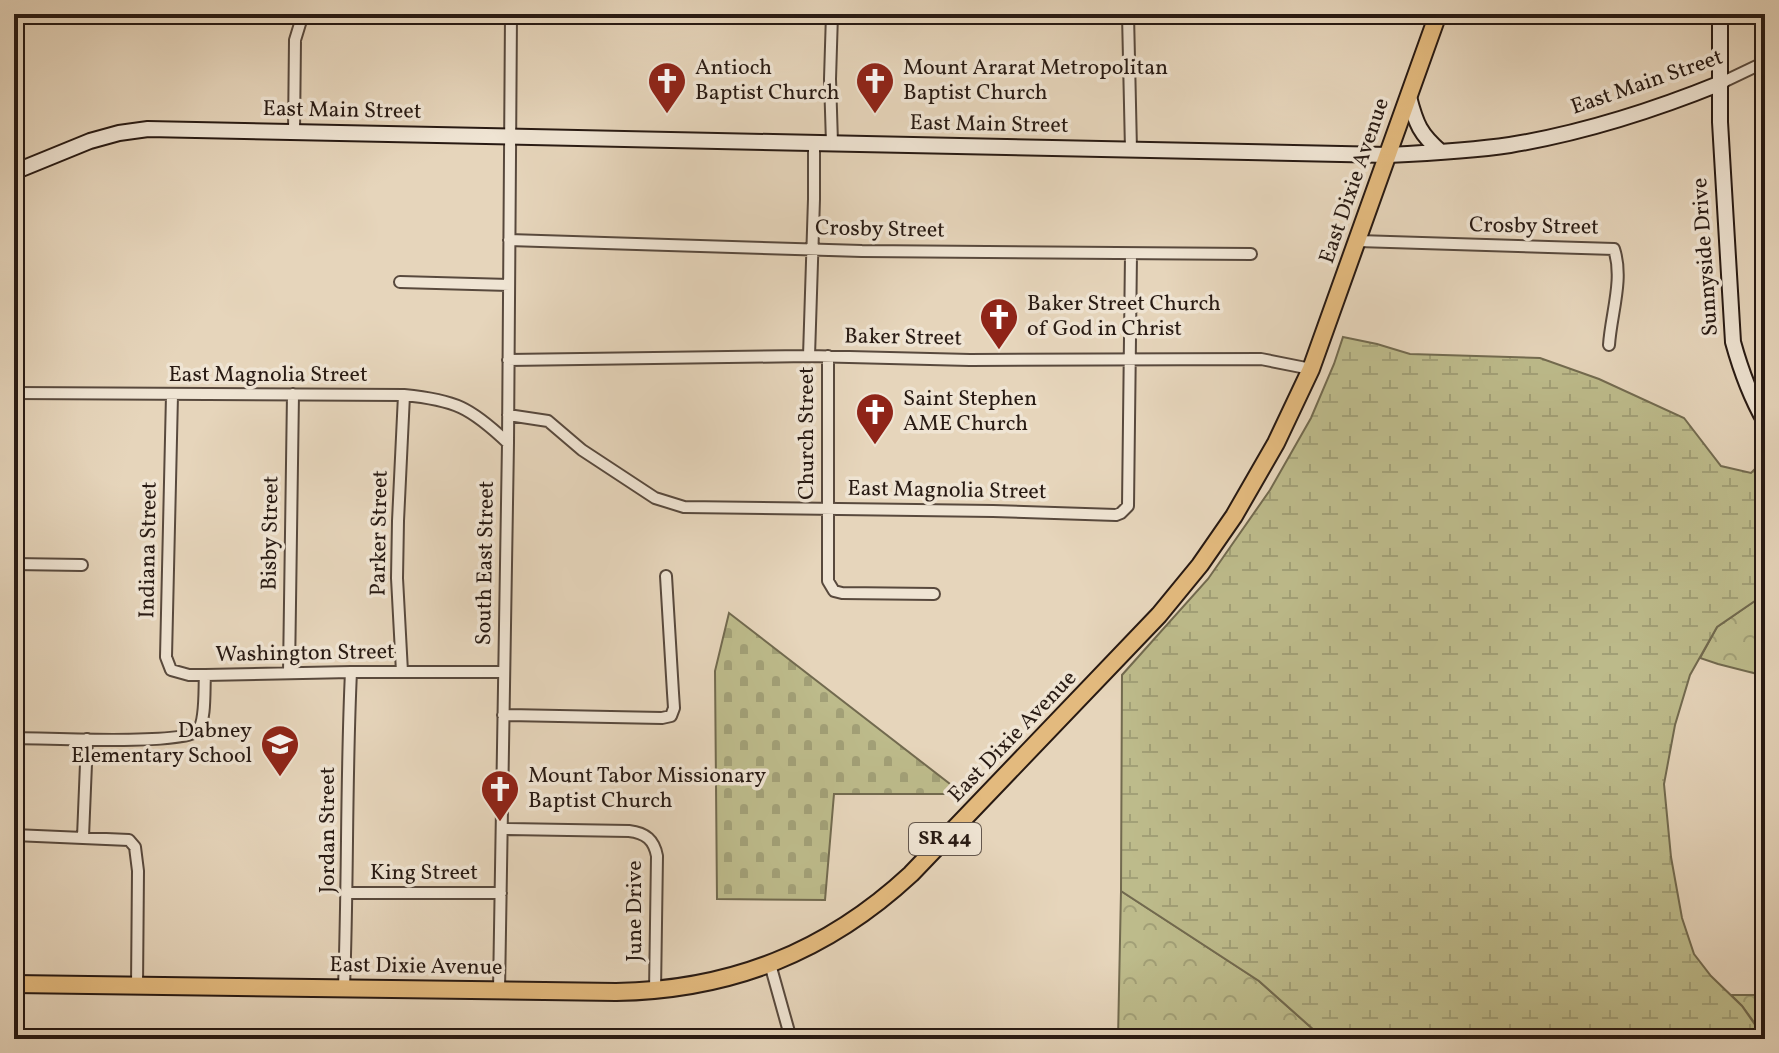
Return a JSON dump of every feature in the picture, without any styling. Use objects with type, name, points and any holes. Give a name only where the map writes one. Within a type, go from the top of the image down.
[{"type":"main road","name":"East Dixie Avenue","points":[[14,984],[655,991],[712,982],[770,964],[835,933],[891,893],[1142,635],[1184,587],[1234,516],[1276,443],[1311,369],[1438,14]]},
{"type":"main road","name":"Sunnyside Drive","points":[[1720,14],[1721,135],[1733,342],[1741,373],[1765,422]]},
{"type":"main road","name":"East Main Street","points":[[14,172],[90,141],[148,129],[1388,155],[1507,145],[1578,131],[1636,115],[1721,83]]},
{"type":"main road","points":[[1409,97],[1419,131],[1441,152]]},
{"type":"street","points":[[294,132],[295,40],[303,14]]},
{"type":"street","name":"South East Street","points":[[499,991],[511,14]]},
{"type":"street","points":[[832,14],[832,143]]},
{"type":"street","points":[[1128,14],[1131,150]]},
{"type":"street","name":"East Main Street","points":[[1721,83],[1765,62]]},
{"type":"street","name":"Church Street","points":[[814,143],[809,356],[828,356],[828,581],[834,591],[857,594],[934,594]]},
{"type":"street","name":"Crosby Street","points":[[509,240],[813,249],[1251,254]]},
{"type":"street","name":"Crosby Street","points":[[1358,241],[1614,249],[1617,277],[1609,345]]},
{"type":"street","points":[[1130,360],[1131,254]]},
{"type":"street","points":[[400,282],[509,285]]},
{"type":"street","points":[[508,360],[809,356]]},
{"type":"street","name":"Baker Street","points":[[828,356],[970,360],[1261,359],[1311,369]]},
{"type":"street","name":"East Magnolia Street","points":[[508,415],[548,421],[582,450],[655,498],[684,507],[1116,515],[1128,506],[1130,360]]},
{"type":"street","name":"East Magnolia Street","points":[[14,393],[404,395],[437,398],[460,406],[487,423],[508,443]]},
{"type":"street","name":"Bisby Street","points":[[289,673],[293,394]]},
{"type":"street","name":"Indiana Street","points":[[172,395],[166,657],[171,670],[176,673],[205,675]]},
{"type":"street","name":"Parker Street","points":[[402,672],[397,578],[404,395]]},
{"type":"street","points":[[14,564],[82,565]]},
{"type":"street","points":[[503,715],[671,716],[674,708],[666,576]]},
{"type":"street","name":"Jordan Street","points":[[344,987],[351,672]]},
{"type":"street","name":"Washington Street","points":[[14,738],[158,739],[193,734],[201,725],[205,675],[503,672]]},
{"type":"street","points":[[83,837],[87,739]]},
{"type":"street","name":"June Drive","points":[[503,829],[629,831],[639,832],[653,842],[657,856],[655,991]]},
{"type":"street","points":[[14,835],[129,840],[135,847],[138,871],[137,986]]},
{"type":"street","name":"King Street","points":[[347,893],[501,893]]},
{"type":"street","points":[[770,964],[791,1039]]},
{"type":"green space","points":[[1343,337],[1410,354],[1540,358],[1599,379],[1684,418],[1721,466],[1751,473],[1765,459],[1765,594],[1717,627],[1690,675],[1675,725],[1664,784],[1671,857],[1682,918],[1694,954],[1711,976],[1742,1006],[1765,1039],[1324,1039],[1259,981],[1121,891],[1122,675],[1208,579],[1270,490],[1311,418]]},
{"type":"green space","points":[[1765,594],[1765,676],[1700,658],[1717,627]]},
{"type":"green space","points":[[729,613],[963,794],[834,794],[825,900],[717,899],[715,671]]},
{"type":"green space","points":[[1121,891],[1259,981],[1324,1039],[1118,1039]]},
{"type":"green space","points":[[1731,995],[1765,995],[1765,1037],[1742,1006]]},
{"type":"place","name":"Antioch Baptist Church","points":[[667,115]]},
{"type":"place","name":"Mount Ararat Metropolitan Baptist Church","points":[[875,115]]},
{"type":"place","name":"Baker Street Church of God in Christ","points":[[999,351]]},
{"type":"place","name":"Saint Stephen AME Church","points":[[875,446]]},
{"type":"place","name":"Dabney Elementary School","points":[[280,778]]},
{"type":"place","name":"Mount Tabor Missionary Baptist Church","points":[[500,823]]}]
